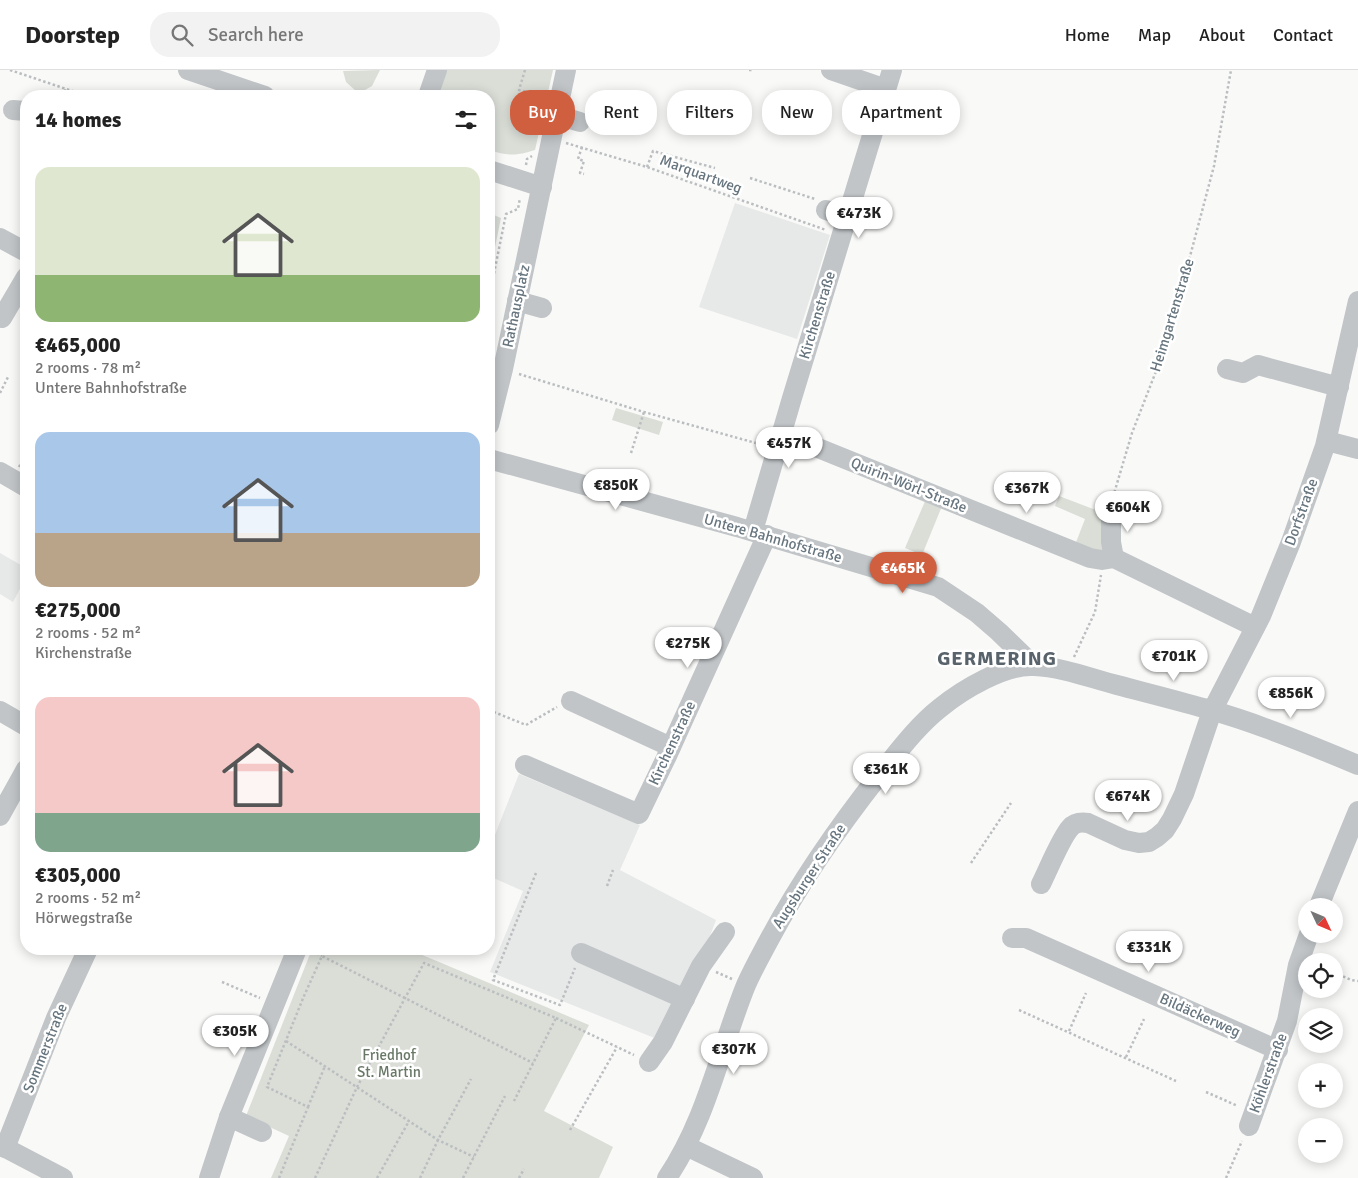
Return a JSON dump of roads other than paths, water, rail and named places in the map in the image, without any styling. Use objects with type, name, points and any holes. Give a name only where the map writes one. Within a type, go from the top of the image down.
[{"type":"street","points":[[188,70],[247,90]]},
{"type":"street","points":[[430,90],[437,70]]},
{"type":"street","points":[[831,70],[886,89]]},
{"type":"street","name":"Kirchenstraße","points":[[525,765],[639,814],[671,747],[760,533],[778,441],[844,226],[835,201],[886,89],[892,70]]},
{"type":"street","points":[[575,111],[580,122]]},
{"type":"street","name":"Rathausplatz","points":[[495,401],[517,302],[533,184],[553,135]]},
{"type":"street","points":[[495,172],[533,184]]},
{"type":"street","points":[[0,238],[20,249]]},
{"type":"street","points":[[2,318],[20,287]]},
{"type":"street","name":"Dorfstraße","points":[[1041,884],[1066,834],[1074,824],[1088,823],[1132,842],[1149,842],[1165,830],[1184,794],[1212,711],[1255,627],[1291,542],[1327,441],[1358,301]]},
{"type":"street","points":[[517,302],[542,308]]},
{"type":"street","points":[[1227,369],[1243,373],[1258,365],[1339,387]]},
{"type":"street","name":"Quirin-Wörl-Straße","points":[[778,441],[1090,558],[1108,559],[1255,627]]},
{"type":"street","points":[[1327,441],[1358,449]]},
{"type":"street","name":"Untere Bahnhofstraße","points":[[495,461],[760,533],[938,587],[977,613],[1006,638],[1033,666]]},
{"type":"street","points":[[0,472],[20,484]]},
{"type":"street","points":[[1108,559],[1111,542],[1111,512]]},
{"type":"street","name":"Augsburger Straße","points":[[667,1178],[686,1146],[711,1088],[746,984],[786,907],[862,796],[921,725],[939,708],[968,688],[1004,671],[1033,666],[1067,672],[1265,727],[1358,764]]},
{"type":"street","points":[[565,703],[671,747]]},
{"type":"street","points":[[0,711],[20,723]]},
{"type":"street","points":[[0,816],[20,780]]},
{"type":"street","points":[[1321,898],[1358,811]]},
{"type":"street","points":[[649,1062],[663,1042],[701,966],[725,932]]},
{"type":"street","name":"Bildäckerweg","points":[[1012,938],[1026,938],[1278,1050]]},
{"type":"street","name":"Köhlerstraße","points":[[1251,1120],[1287,1021],[1298,965],[1306,943]]},
{"type":"street","points":[[581,953],[685,998]]},
{"type":"street","name":"Sommerstraße","points":[[3,1146],[56,1018],[85,955]]},
{"type":"street","points":[[209,1178],[229,1117],[295,955]]},
{"type":"street","points":[[229,1117],[262,1132]]},
{"type":"street","points":[[3,1146],[63,1178]]},
{"type":"street","points":[[686,1146],[753,1178]]},
{"type":"district","name":"GERMERING","points":[[997,658]]},
{"type":"park label","name":"Friedhof St. Martin","points":[[389,1064]]}]
